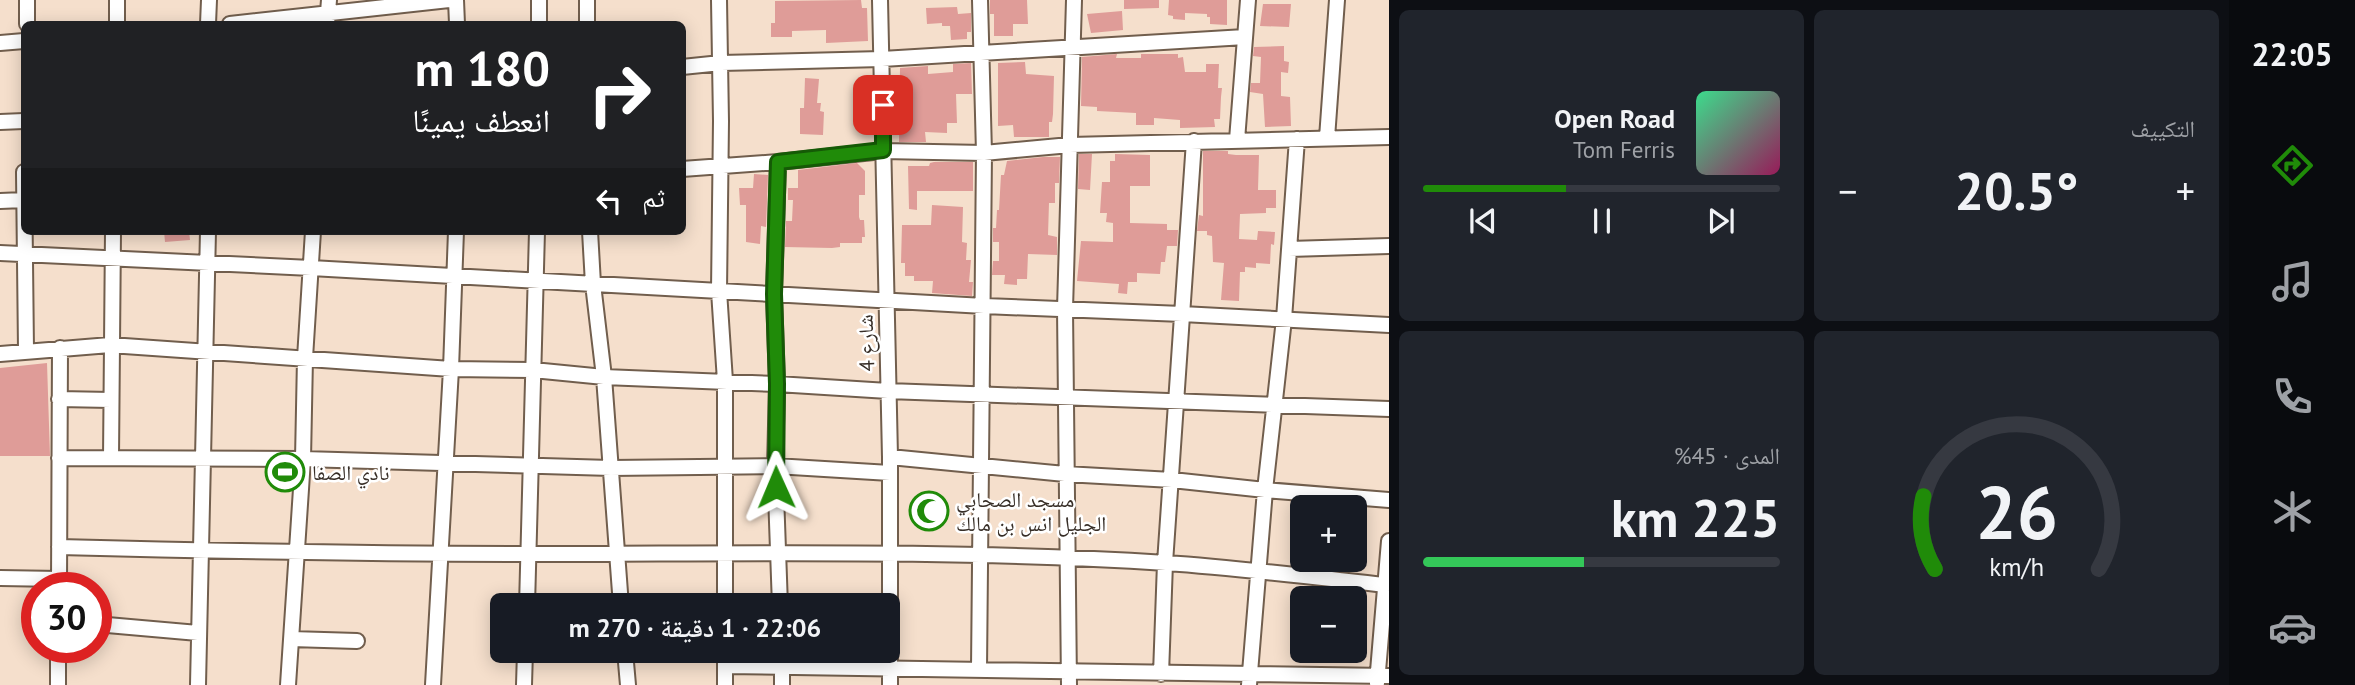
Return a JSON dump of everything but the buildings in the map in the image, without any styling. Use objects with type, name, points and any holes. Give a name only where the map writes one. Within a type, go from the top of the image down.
[{"type":"street","points":[[27,0],[27,21]]},
{"type":"street","points":[[117,0],[117,21]]},
{"type":"street","points":[[208,21],[209,0]]},
{"type":"street","points":[[254,21],[449,0]]},
{"type":"street","points":[[456,0],[457,21]]},
{"type":"street","points":[[539,0],[539,21]]},
{"type":"street","points":[[587,0],[587,21]]},
{"type":"street","points":[[719,0],[719,290],[725,382],[725,593]]},
{"type":"street","name":"شارع 4","points":[[880,0],[890,457],[890,685]]},
{"type":"street","points":[[979,669],[982,464],[980,393],[984,306],[981,0]]},
{"type":"street","points":[[1069,678],[1064,397],[1074,0]]},
{"type":"street","points":[[1237,141],[1248,0]]},
{"type":"street","points":[[1327,138],[1337,0]]},
{"type":"street","points":[[686,67],[720,63],[882,59],[1245,37]]},
{"type":"street","points":[[0,43],[21,41]]},
{"type":"street","points":[[0,122],[21,121]]},
{"type":"street","points":[[686,169],[883,150],[984,153],[1070,145],[1389,137]]},
{"type":"street","points":[[1249,680],[1265,490],[1284,318],[1297,139]]},
{"type":"street","points":[[1161,674],[1165,563],[1194,141]]},
{"type":"street","points":[[778,162],[774,294],[777,384],[775,466],[780,593]]},
{"type":"street","points":[[0,201],[21,200]]},
{"type":"street","points":[[24,235],[26,350]]},
{"type":"street","points":[[111,458],[113,235]]},
{"type":"street","points":[[198,685],[208,235]]},
{"type":"street","points":[[288,685],[303,459],[305,358],[313,235]]},
{"type":"street","points":[[433,685],[456,235]]},
{"type":"street","points":[[528,593],[537,235]]},
{"type":"street","points":[[590,235],[620,593]]},
{"type":"street","points":[[1289,249],[1389,246]]},
{"type":"street","points":[[0,253],[1389,325]]},
{"type":"street","points":[[0,354],[110,345],[451,369],[533,370],[604,377],[1389,410]]},
{"type":"street","points":[[59,572],[60,348]]},
{"type":"street","points":[[59,399],[111,400]]},
{"type":"street","points":[[890,457],[1389,500]]},
{"type":"street","points":[[59,458],[303,459],[611,468],[724,465],[890,473]]},
{"type":"street","points":[[757,663],[782,667],[979,669],[1069,678],[1161,674],[1179,680],[1381,679],[1389,541]]},
{"type":"street","points":[[59,547],[529,554],[779,552],[981,555],[1165,563],[1385,585]]},
{"type":"street","points":[[0,578],[21,580]]},
{"type":"street","points":[[112,625],[198,633]]},
{"type":"street","points":[[291,639],[357,641]]},
{"type":"street","points":[[58,663],[58,685]]},
{"type":"street","points":[[524,685],[525,663]]},
{"type":"street","points":[[626,663],[628,685]]},
{"type":"street","points":[[725,663],[725,685]]},
{"type":"street","points":[[782,663],[782,685]]},
{"type":"place","name":"نادي الصفا","points":[[285,472]]},
{"type":"place","name":"مسجد الصحابي الجليل انس بن مالك","points":[[929,511]]},
{"type":"route","points":[[776,487],[774,294],[778,162],[883,150],[883,105]]}]
